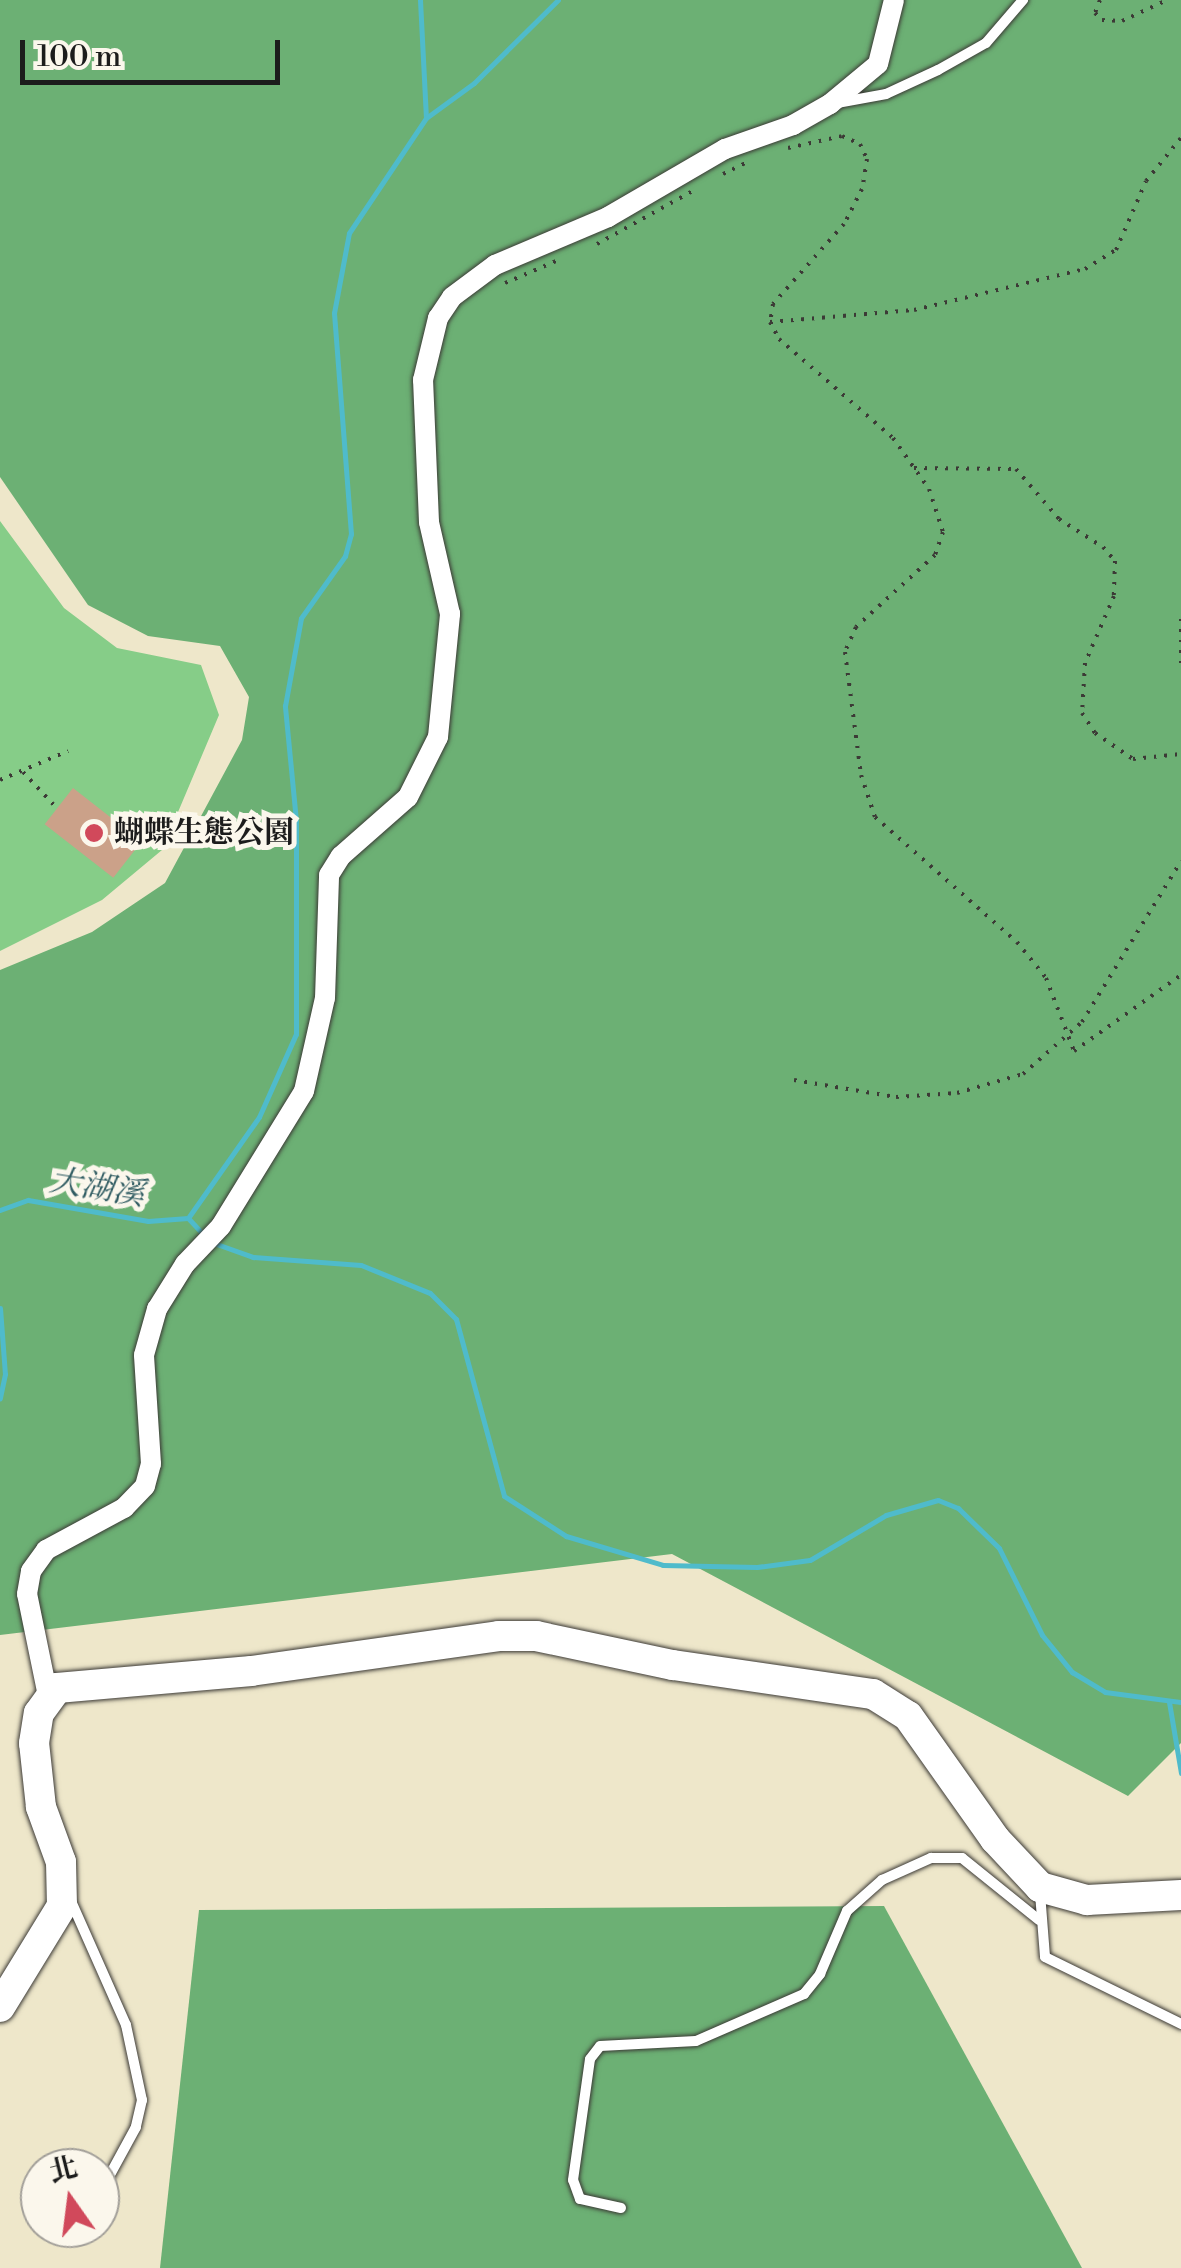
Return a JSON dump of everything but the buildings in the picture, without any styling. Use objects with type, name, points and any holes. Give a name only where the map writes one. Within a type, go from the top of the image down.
[{"type":"street","points":[[0,2007],[52,1926],[65,1886],[35,1777],[34,1744],[48,1696],[27,1594],[31,1571],[46,1550],[124,1508],[145,1486],[151,1464],[144,1355],[156,1310],[216,1231],[304,1091],[325,998],[329,875],[341,856],[408,797],[438,737],[450,614],[427,506],[422,380],[438,318],[452,296],[495,265],[608,217],[696,163],[830,104],[878,64],[894,0]]},
{"type":"street","points":[[48,1696],[77,1682],[251,1671],[499,1636],[536,1636],[673,1665],[853,1689],[908,1716],[995,1839],[1040,1887],[1087,1900],[1181,1896]]},
{"type":"lane","points":[[830,104],[886,94],[938,70],[986,43],[1022,0]]},
{"type":"lane","points":[[621,2208],[580,2199],[573,2180],[590,2059],[600,2046],[696,2041],[804,1994],[820,1974],[847,1911],[882,1880],[931,1858],[962,1858],[1039,1920]]},
{"type":"lane","points":[[65,1886],[126,2025],[142,2100],[136,2127],[120,2156]]},
{"type":"lane","points":[[1040,1887],[1039,1920],[1045,1957],[1055,1966],[1181,2024]]},
{"type":"path","points":[[1100,0],[1095,13],[1102,20],[1122,21],[1167,0]]},
{"type":"path","points":[[778,152],[842,136],[860,144],[866,159],[862,190],[844,224],[773,304],[770,322],[779,339],[893,438],[940,513],[935,555],[856,627],[845,652],[868,801],[888,832],[1017,942],[1046,978],[1074,1052],[1082,1052],[1181,975]]},
{"type":"path","points":[[770,322],[914,310],[1086,269],[1116,250],[1146,182],[1181,138]]},
{"type":"path","points":[[588,248],[759,157]]},
{"type":"path","points":[[490,287],[572,254]]},
{"type":"path","points":[[914,468],[1016,469],[1059,519],[1104,547],[1115,562],[1114,596],[1085,663],[1082,713],[1095,733],[1134,759],[1181,754]]},
{"type":"path","points":[[1181,619],[1181,664]]},
{"type":"path","points":[[0,780],[68,751]]},
{"type":"path","points":[[24,772],[54,805]]},
{"type":"path","points":[[794,1080],[896,1097],[957,1094],[1023,1074],[1066,1038],[1113,975],[1181,861]]},
{"type":"green space","points":[[0,0],[1181,0],[1181,1743],[1128,1796],[672,1554],[0,1635],[0,970],[92,932],[165,883],[242,740],[249,697],[220,646],[148,636],[88,605],[0,477]]},
{"type":"green space","points":[[0,521],[64,608],[117,648],[201,665],[219,715],[162,850],[102,900],[0,951]]},
{"type":"green space","points":[[884,1906],[1082,2268],[160,2268],[199,1910]]},
{"type":"waterway","points":[[420,0],[426,118]]},
{"type":"waterway","points":[[188,1218],[259,1117],[296,1034],[296,821],[285,706],[301,618],[345,556],[351,534],[334,313],[349,233],[426,118],[474,83],[558,0]]},
{"type":"waterway","name":"大湖溪","points":[[0,1210],[28,1200],[148,1221],[188,1218]]},
{"type":"waterway","points":[[188,1218],[203,1234]]},
{"type":"waterway","points":[[211,1242],[253,1257],[361,1265],[430,1293],[456,1319],[504,1496],[566,1536],[663,1565],[757,1567],[810,1560],[886,1515],[938,1500],[958,1508],[999,1548],[1042,1635],[1072,1672],[1105,1692],[1181,1702]]},
{"type":"waterway","name":"大湖溪","points":[[0,1308],[5,1374],[0,1398]]},
{"type":"waterway","points":[[1169,1702],[1181,1773]]},
{"type":"place","name":"蝴蝶生態公園","points":[[94,833]]}]
